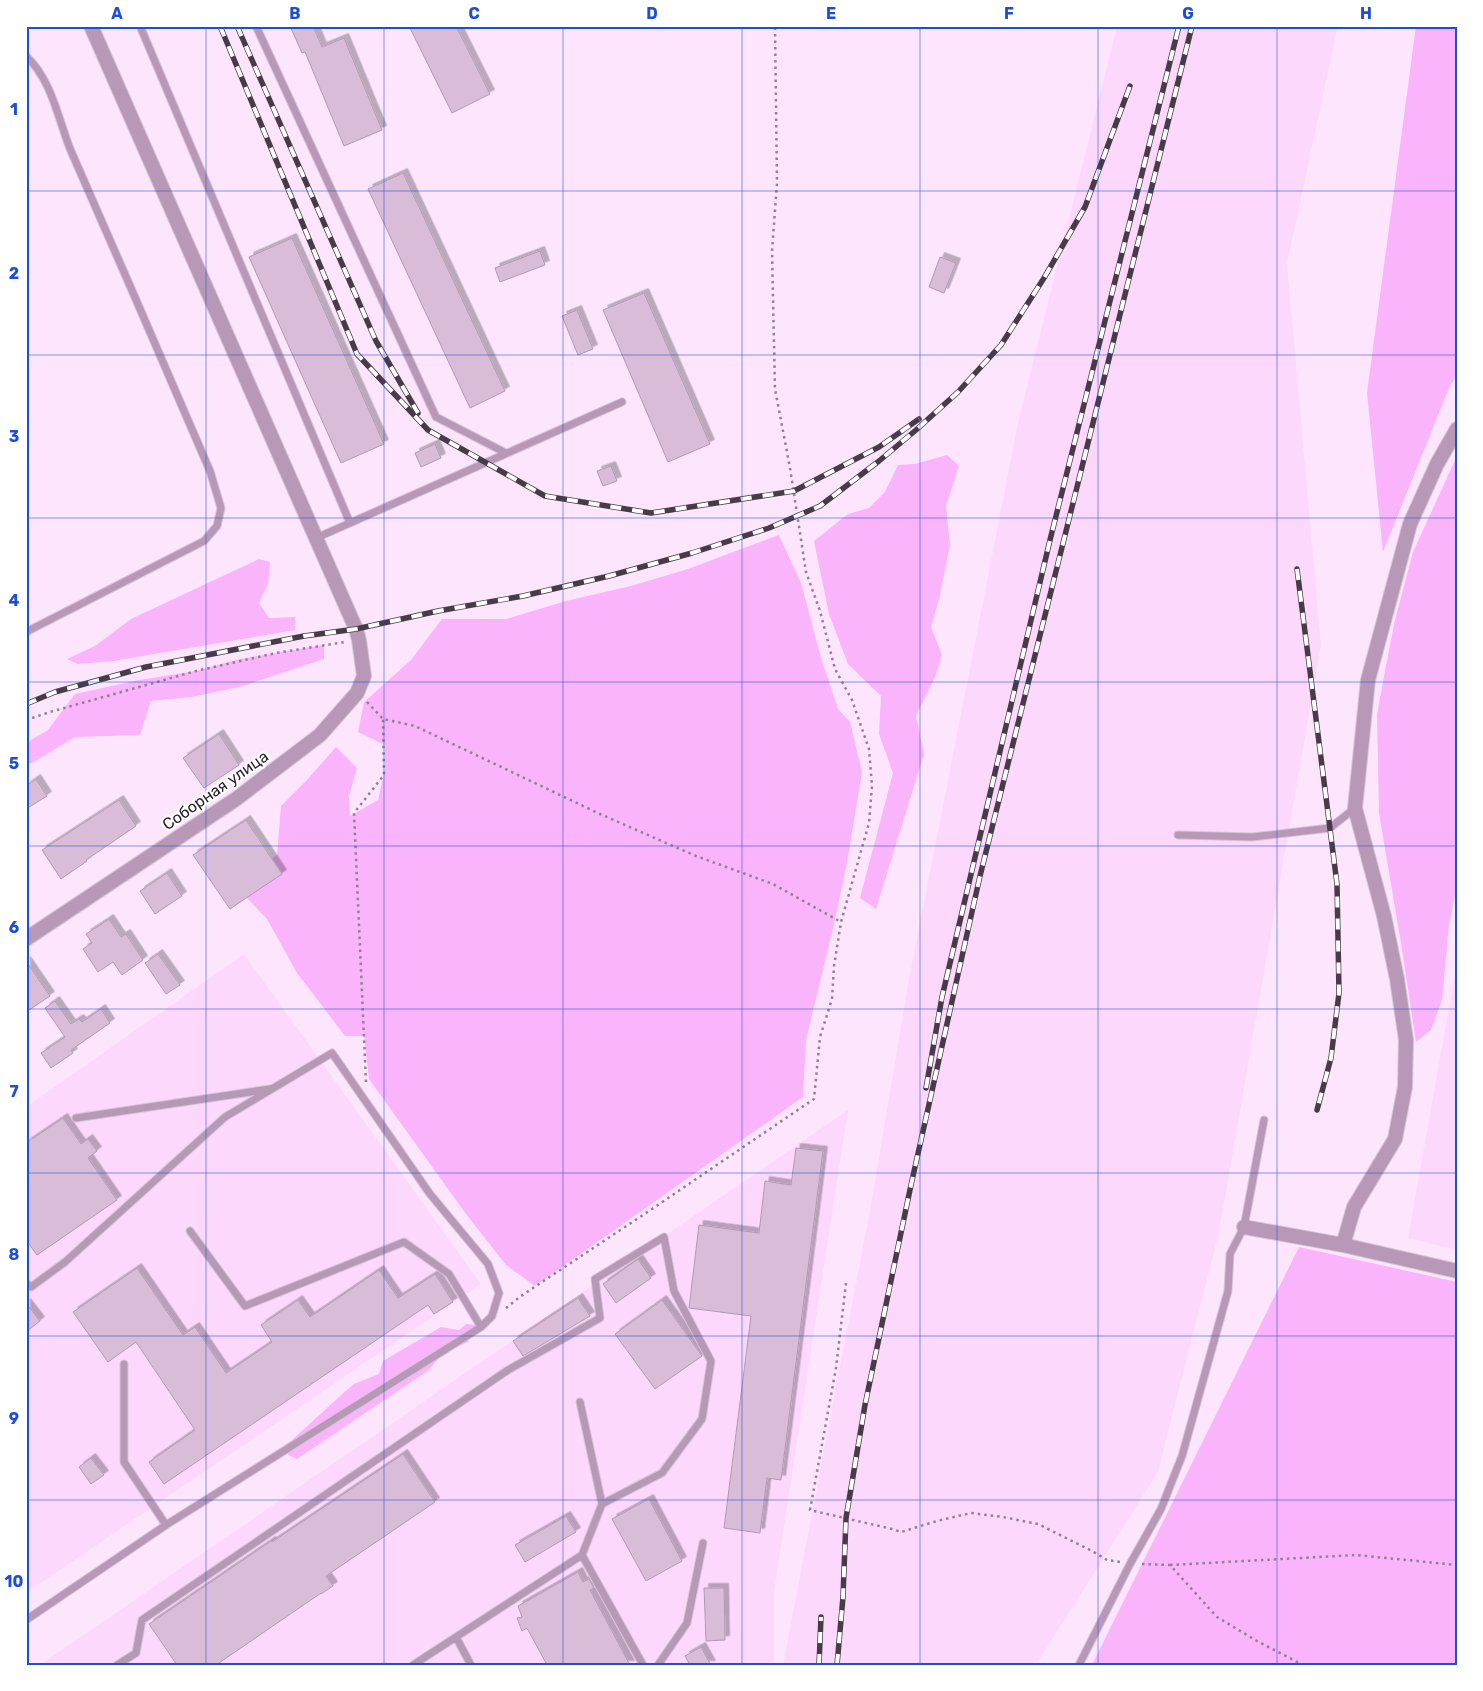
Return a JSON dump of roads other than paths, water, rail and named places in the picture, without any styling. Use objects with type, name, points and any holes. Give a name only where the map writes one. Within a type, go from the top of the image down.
[{"type":"street","name":"Соборная улица","points":[[26,940],[236,799],[320,735],[357,693],[364,676],[358,635],[91,26]]},
{"type":"street","points":[[1343,1245],[1354,1207],[1394,1139],[1405,1087],[1406,1040],[1397,979],[1384,916],[1355,808],[1368,680],[1410,524],[1437,464],[1457,429]]},
{"type":"street","points":[[1244,1227],[1343,1245],[1457,1272]]},
{"type":"lane","points":[[140,26],[350,523]]},
{"type":"lane","points":[[256,26],[436,417],[506,453]]},
{"type":"lane","points":[[26,56],[43,77],[68,144],[210,472],[221,508],[217,526],[204,541],[26,632]]},
{"type":"lane","points":[[316,538],[622,402]]},
{"type":"lane","points":[[1178,835],[1252,837],[1330,828],[1355,808]]},
{"type":"lane","points":[[26,1283],[31,1287],[65,1262],[225,1117],[332,1053],[430,1194],[488,1264],[498,1293],[492,1316],[481,1328],[166,1525],[26,1620]]},
{"type":"lane","points":[[76,1118],[275,1088]]},
{"type":"lane","points":[[1079,1665],[1130,1564],[1161,1509],[1182,1456],[1228,1291],[1230,1254],[1244,1227],[1264,1120]]},
{"type":"lane","points":[[190,1232],[245,1306],[404,1242],[449,1274],[481,1328]]},
{"type":"lane","points":[[117,1665],[136,1653],[142,1620],[508,1370],[600,1318],[595,1278],[664,1237],[674,1292],[711,1361],[702,1419],[662,1473],[602,1504]]},
{"type":"lane","points":[[124,1364],[124,1462],[166,1525]]},
{"type":"lane","points":[[413,1665],[582,1555],[602,1504],[580,1402]]},
{"type":"lane","points":[[658,1665],[687,1623],[703,1542]]},
{"type":"lane","points":[[582,1555],[643,1665]]},
{"type":"lane","points":[[456,1637],[470,1665]]},
{"type":"railway","points":[[220,26],[357,354],[428,430],[545,496],[651,513],[794,491],[879,447],[919,419]]},
{"type":"railway","points":[[237,26],[376,341],[418,413]]},
{"type":"railway","points":[[926,1088],[942,997],[1050,540],[1179,26]]},
{"type":"railway","points":[[837,1665],[843,1597],[846,1518],[865,1405],[911,1185],[980,876],[1192,26]]},
{"type":"railway","points":[[26,704],[55,692],[146,667],[304,636],[356,629],[438,611],[523,596],[609,576],[692,553],[769,528],[820,506],[916,430],[958,392],[1001,345],[1044,278],[1085,207],[1130,86]]},
{"type":"railway","points":[[1297,569],[1337,884],[1339,993],[1331,1058],[1317,1110]]},
{"type":"railway","points":[[819,1665],[821,1617]]}]
